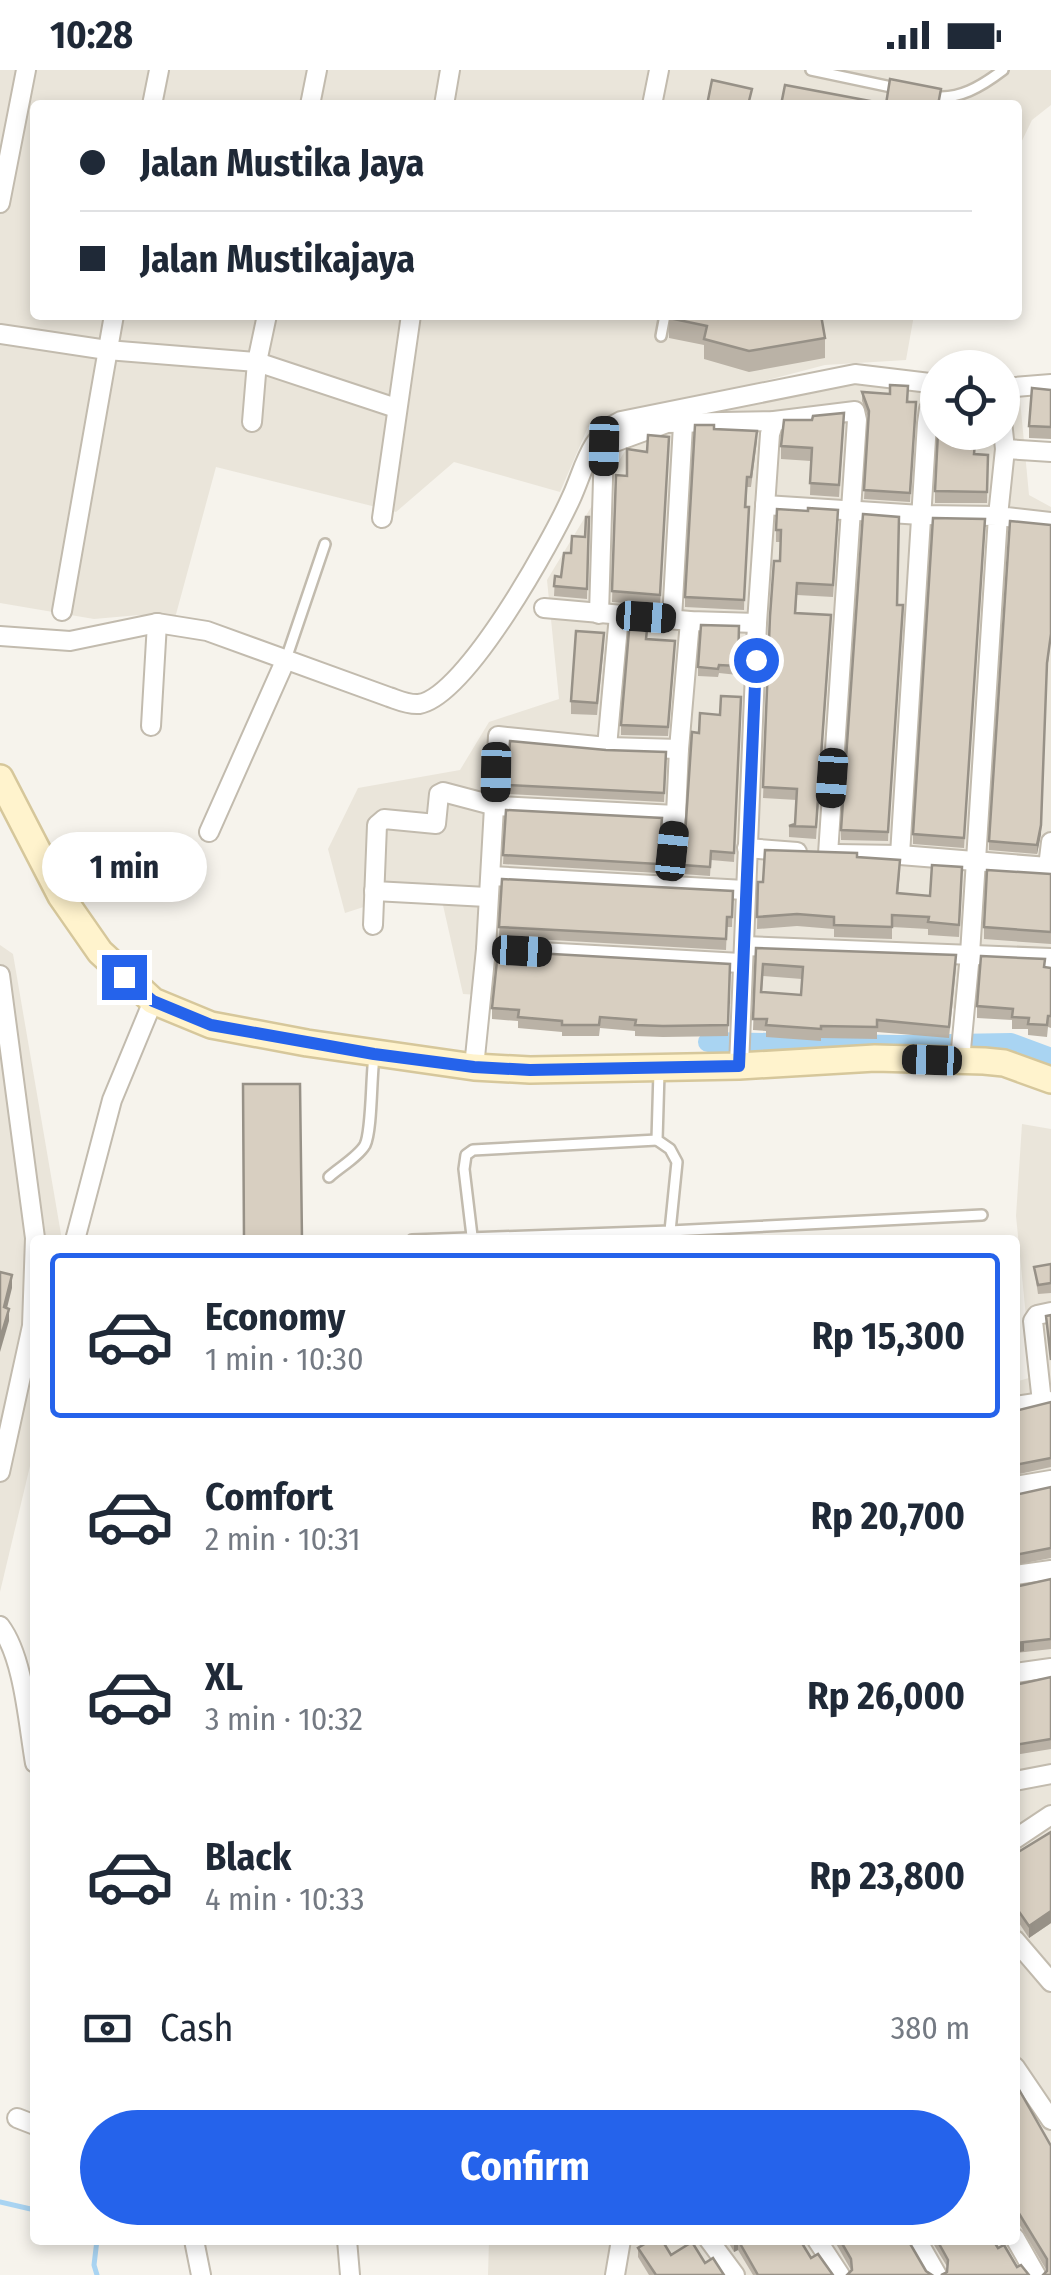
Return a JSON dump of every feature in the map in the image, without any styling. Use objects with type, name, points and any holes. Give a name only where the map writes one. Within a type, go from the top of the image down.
[{"type":"main road","points":[[0,778],[76,920],[124,977],[153,1001],[211,1025],[474,1067],[530,1070],[739,1066],[875,1058],[1004,1064],[1051,1080]]},
{"type":"street","points":[[0,203],[26,70]]},
{"type":"street","points":[[153,100],[158,70]]},
{"type":"street","points":[[311,100],[317,70]]},
{"type":"street","points":[[445,100],[450,70]]},
{"type":"street","points":[[653,100],[659,70]]},
{"type":"street","points":[[62,611],[113,320]]},
{"type":"street","points":[[252,422],[257,362],[266,320]]},
{"type":"street","points":[[382,518],[410,320]]},
{"type":"street","points":[[0,334],[108,350],[257,362],[396,408]]},
{"type":"street","points":[[0,636],[70,641],[157,623],[208,631],[403,702],[420,704],[452,680],[513,605],[539,562],[604,429],[620,422],[855,374],[920,382]]},
{"type":"street","points":[[1020,387],[1051,384]]},
{"type":"street","points":[[739,1066],[757,623],[770,434],[777,420],[773,390]]},
{"type":"street","points":[[599,614],[604,446],[667,424],[777,420],[851,410],[856,413],[828,854]]},
{"type":"street","points":[[669,886],[679,749],[683,424]]},
{"type":"street","points":[[900,855],[925,450]]},
{"type":"street","points":[[960,1060],[1005,450]]},
{"type":"street","points":[[1020,450],[1051,452]]},
{"type":"street","points":[[765,505],[1051,522]]},
{"type":"street","points":[[544,608],[757,623]]},
{"type":"street","points":[[607,747],[619,616]]},
{"type":"street","points":[[151,726],[157,623]]},
{"type":"street","points":[[208,832],[286,659]]},
{"type":"street","points":[[474,1067],[496,806],[497,738],[500,735],[607,747],[679,749]]},
{"type":"street","points":[[374,925],[377,826],[384,819],[436,824],[439,794],[443,792],[496,806],[676,816]]},
{"type":"street","points":[[747,848],[900,855],[1050,868],[1051,842]]},
{"type":"street","points":[[490,876],[746,890]]},
{"type":"street","points":[[374,890],[487,898]]},
{"type":"street","points":[[486,949],[1051,958]]},
{"type":"street","points":[[0,975],[31,1235]]},
{"type":"street","points":[[76,1235],[112,1100],[153,1001]]},
{"type":"street","points":[[1020,1405],[1046,1401],[1033,1321],[1036,1315],[1051,1312]]},
{"type":"street","points":[[0,1472],[30,1335]]},
{"type":"street","points":[[1020,1485],[1051,1480]]},
{"type":"street","points":[[1020,1574],[1051,1570]]},
{"type":"street","points":[[0,1626],[9,1638],[18,1668],[30,1735]]},
{"type":"street","points":[[1020,1672],[1051,1668]]},
{"type":"street","points":[[1020,1780],[1051,1774]]},
{"type":"street","points":[[1020,1836],[1051,1815]]},
{"type":"street","points":[[1020,1944],[1044,1963],[1051,1982]]},
{"type":"street","points":[[1020,2074],[1051,2120]]},
{"type":"street","points":[[195,2245],[200,2275]]},
{"type":"street","points":[[614,2275],[620,2245]]},
{"type":"street","points":[[713,2245],[734,2275]]},
{"type":"street","points":[[819,2245],[840,2275]]},
{"type":"street","points":[[920,2245],[937,2275]]},
{"type":"street","points":[[1019,2245],[1036,2275]]},
{"type":"lane","points":[[810,70],[902,90]]},
{"type":"lane","points":[[920,94],[956,96],[975,89],[1003,70]]},
{"type":"lane","points":[[660,336],[663,320]]},
{"type":"lane","points":[[286,659],[326,544]]},
{"type":"lane","points":[[329,1177],[364,1148],[370,1130],[368,1093],[374,1054]]},
{"type":"lane","points":[[656,1140],[659,1067]]},
{"type":"lane","points":[[472,1235],[464,1169],[466,1155],[473,1150],[656,1140],[670,1149],[678,1162],[670,1231]]},
{"type":"lane","points":[[512,1235],[982,1215]]},
{"type":"shaded area","points":[[0,70],[1051,70],[1051,105],[1032,120],[1022,141],[1022,100],[30,100],[30,320],[913,320],[906,360],[825,365],[588,427],[560,492],[454,462],[396,512],[216,467],[175,618],[139,615],[94,619],[0,603]]},
{"type":"shaded area","points":[[835,374],[920,381],[920,450],[1020,450],[1020,400],[1029,495],[1051,507],[1051,964],[976,961],[973,1010],[805,998],[678,1008],[463,994],[438,883],[345,913],[328,849],[358,788],[460,770],[489,722],[559,699],[547,580],[634,436]]},
{"type":"shaded area","points":[[0,945],[13,954],[61,1235],[30,1235],[30,1466],[0,1592]]},
{"type":"shaded area","points":[[1022,1124],[1051,1129],[1051,2275],[488,2275],[489,2245],[1020,2245],[1020,1381],[1032,1377],[1016,1216]]},
{"type":"building","points":[[890,79],[941,89],[939,100],[887,100]]},
{"type":"building","points":[[712,80],[752,89],[749,100],[708,100]]},
{"type":"building","points":[[785,85],[865,100],[782,100]]},
{"type":"building","points":[[678,320],[822,320],[825,338],[749,351],[704,339],[707,326]]},
{"type":"building","points":[[890,385],[908,386],[907,402],[916,402],[910,493],[864,490],[869,411],[862,392],[890,394]]},
{"type":"building","points":[[1032,388],[1051,390],[1051,427],[1029,426]]},
{"type":"building","points":[[844,413],[839,485],[810,483],[812,448],[781,446],[784,420],[812,420],[813,416]]},
{"type":"building","points":[[695,425],[757,431],[751,477],[747,477],[744,600],[685,597]]},
{"type":"building","points":[[648,435],[669,437],[660,595],[612,591],[616,475],[627,476],[627,449],[647,452]]},
{"type":"building","points":[[937,450],[974,450],[974,454],[988,455],[987,492],[935,491]]},
{"type":"building","points":[[777,509],[838,510],[833,585],[797,583],[795,613],[831,615],[816,827],[789,826],[795,824],[797,789],[763,787],[774,561],[780,561]]},
{"type":"building","points":[[863,514],[899,517],[897,605],[903,605],[888,832],[841,830]]},
{"type":"building","points":[[586,517],[587,589],[554,586],[555,576],[561,577],[564,553],[571,553],[572,536],[585,537]]},
{"type":"building","points":[[933,518],[985,519],[964,838],[913,834]]},
{"type":"building","points":[[1010,521],[1051,525],[1051,634],[1037,845],[989,841]]},
{"type":"building","points":[[630,619],[648,620],[646,639],[675,641],[668,727],[621,725]]},
{"type":"building","points":[[701,625],[739,626],[738,666],[698,667]]},
{"type":"building","points":[[576,631],[604,633],[597,703],[571,701]]},
{"type":"building","points":[[721,696],[741,697],[734,853],[711,851],[710,867],[683,865],[692,732],[699,733],[700,713],[720,715]]},
{"type":"building","points":[[510,741],[666,752],[664,793],[507,785]]},
{"type":"building","points":[[506,810],[662,818],[658,864],[503,855]]},
{"type":"building","points":[[765,850],[857,853],[857,857],[900,860],[897,893],[930,896],[932,865],[962,867],[959,925],[928,922],[929,917],[892,915],[892,927],[834,925],[834,917],[797,914],[757,917],[758,882],[763,882]]},
{"type":"building","points":[[987,870],[1051,874],[1051,932],[984,927]]},
{"type":"building","points":[[502,879],[733,891],[732,917],[727,917],[726,939],[499,927]]},
{"type":"building","points":[[756,948],[956,955],[949,1027],[877,1020],[877,1027],[821,1029],[766,1025],[767,1019],[753,1019]],"holes":[[[763,964],[803,967],[801,995],[761,992]]]},
{"type":"building","points":[[498,951],[730,964],[728,1025],[635,1025],[636,1020],[600,1017],[599,1025],[562,1025],[562,1021],[518,1017],[519,1010],[492,1008]]},
{"type":"building","points":[[981,956],[1045,959],[1044,967],[1051,968],[1051,1016],[1047,1025],[1028,1024],[1029,1018],[1012,1017],[1013,1009],[977,1006]]},
{"type":"building","points":[[243,1084],[300,1084],[302,1235],[244,1235]]},
{"type":"building","points":[[1051,1264],[1051,1283],[1038,1285],[1034,1267]]},
{"type":"building","points":[[0,1272],[12,1275],[4,1307],[9,1309],[0,1339]]},
{"type":"building","points":[[1051,1315],[1051,1360],[1046,1316]]},
{"type":"building","points":[[1051,1402],[1051,1458],[1020,1464],[1020,1410]]},
{"type":"building","points":[[1051,1487],[1051,1548],[1020,1554],[1020,1494]]},
{"type":"building","points":[[1051,1579],[1051,1639],[1020,1642],[1020,1586]]},
{"type":"building","points":[[1051,1677],[1051,1739],[1020,1744],[1020,1684]]},
{"type":"building","points":[[1051,1832],[1051,1911],[1029,1926],[1020,1913],[1020,1851]]},
{"type":"building","points":[[1020,2091],[1051,2146],[1051,2275],[1043,2275],[1047,2259],[1020,2215]]},
{"type":"building","points":[[665,2245],[671,2255],[694,2245],[705,2263],[713,2258],[724,2275],[656,2275],[638,2248]]},
{"type":"building","points":[[741,2245],[803,2245],[811,2258],[818,2254],[833,2275],[758,2275]]},
{"type":"building","points":[[843,2245],[911,2245],[932,2275],[847,2275],[852,2270]]},
{"type":"building","points":[[940,2245],[1004,2245],[1017,2267],[1021,2265],[1029,2275],[941,2275],[947,2272],[948,2260]]},
{"type":"waterway","points":[[708,1042],[1011,1043],[1051,1058]]},
{"type":"waterway","points":[[0,2202],[30,2209]]},
{"type":"waterway","points":[[96,2245],[97,2275]]},
{"type":"route","points":[[124,977],[153,1001],[211,1025],[374,1054],[530,1070],[739,1066],[756,660]]}]
